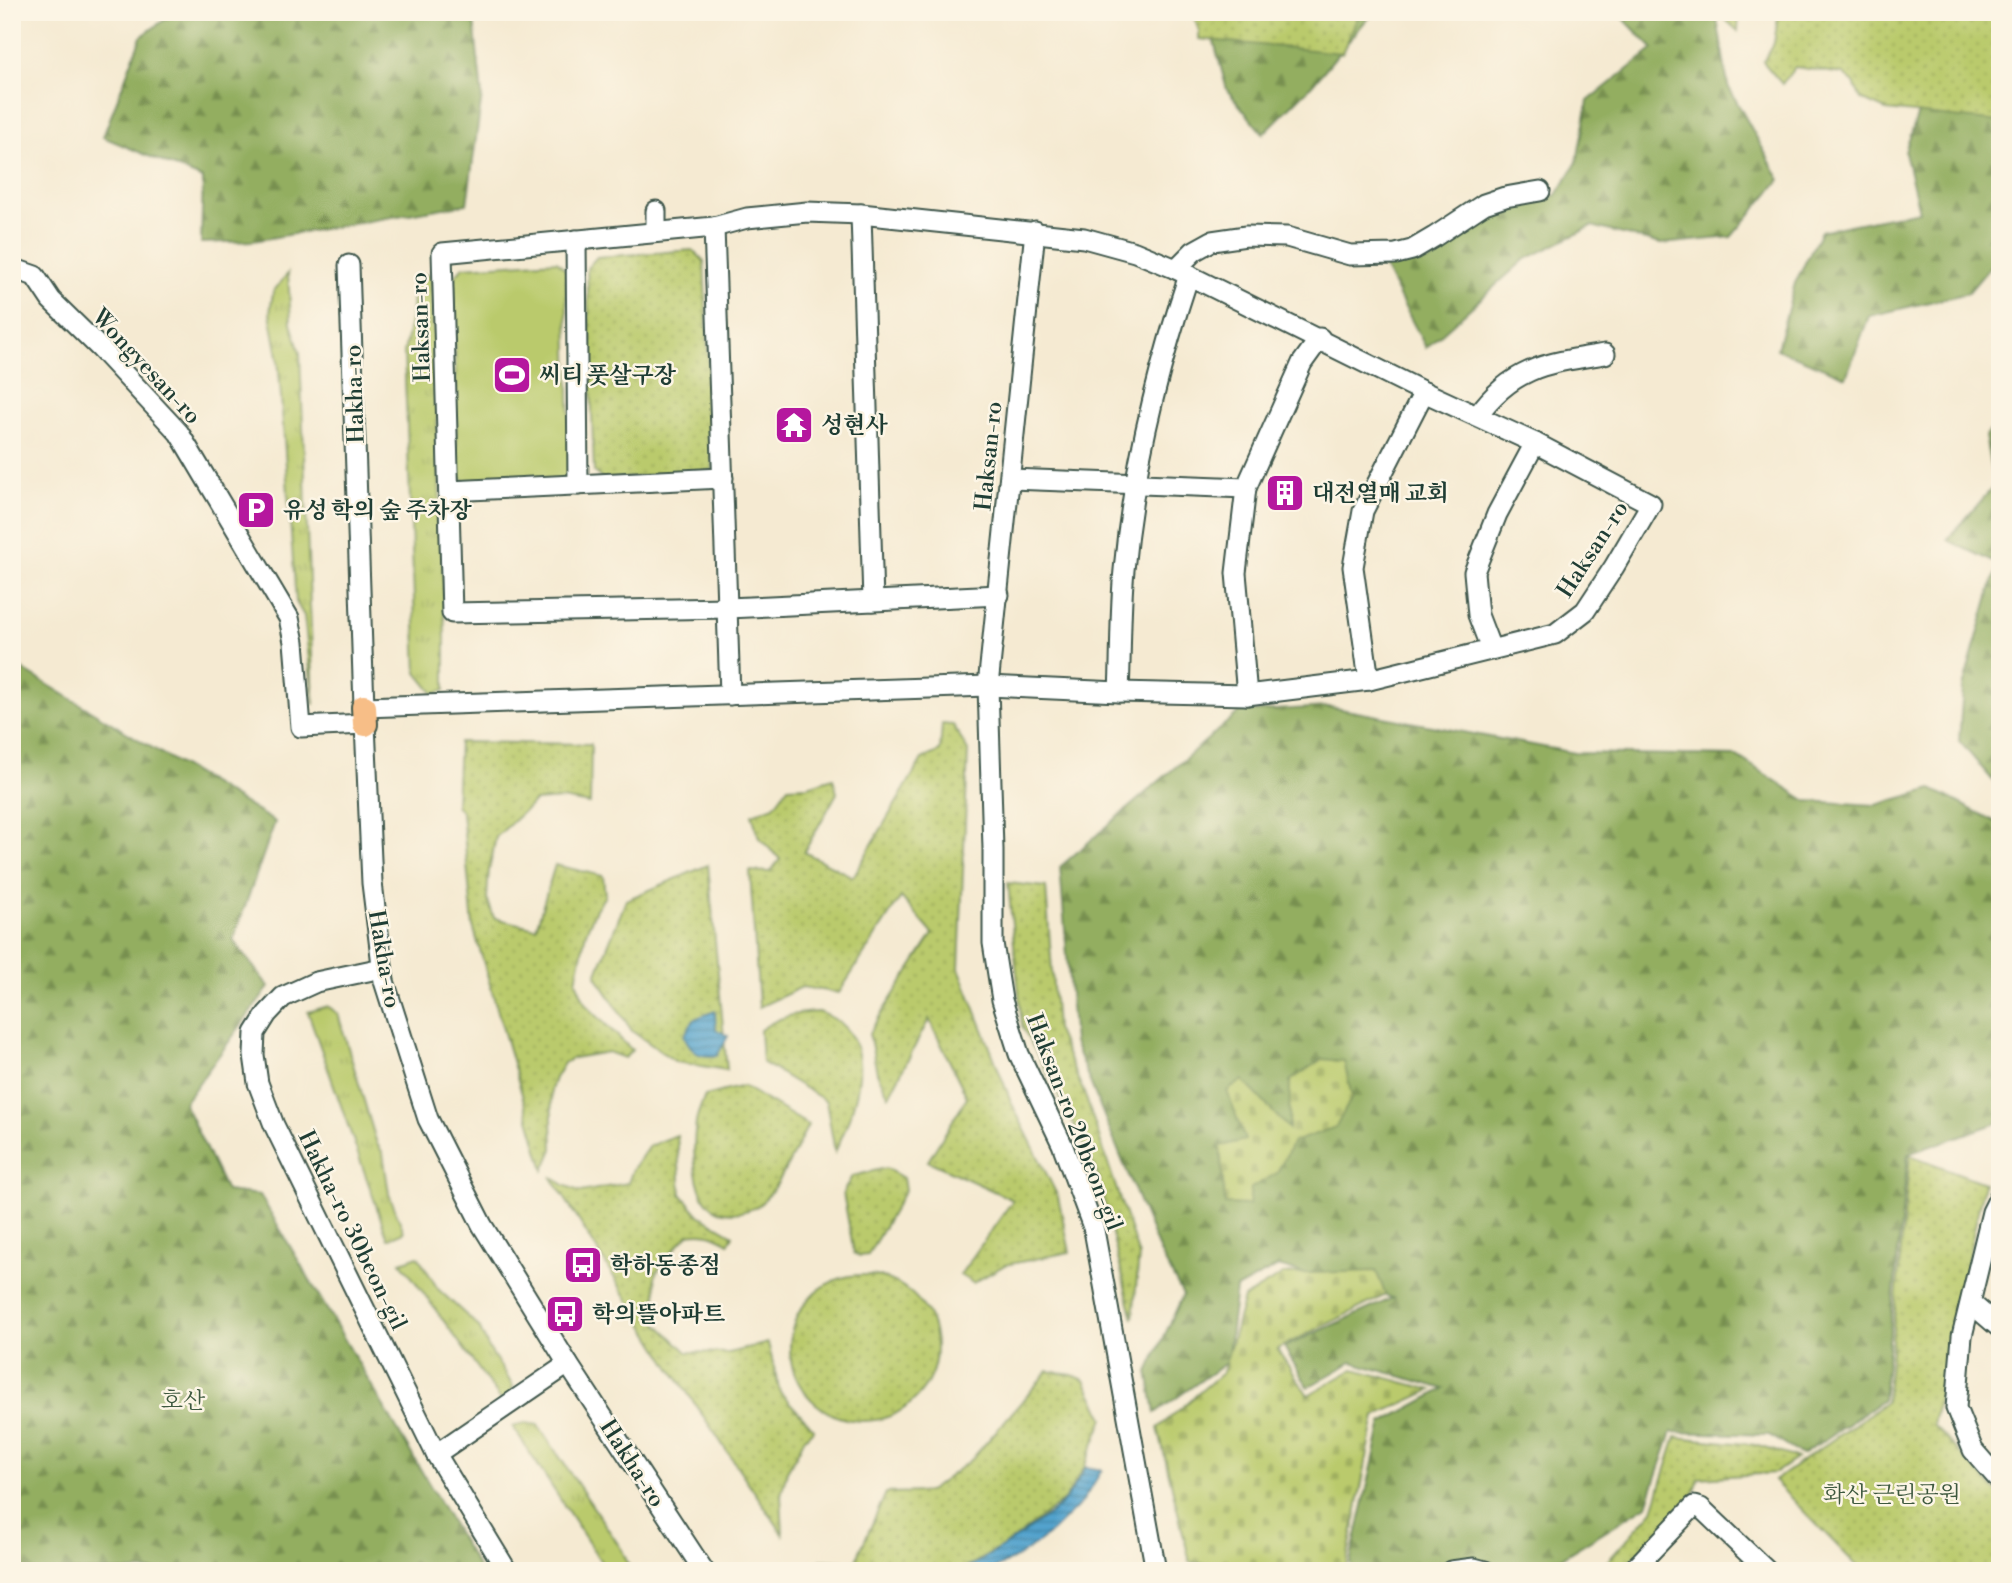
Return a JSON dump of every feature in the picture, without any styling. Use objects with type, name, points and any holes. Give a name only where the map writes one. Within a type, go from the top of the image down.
[{"type":"street","points":[[1119,692],[1124,571],[1145,429],[1182,272],[1194,251],[1212,241],[1246,236],[1287,237],[1350,255],[1396,254],[1412,250],[1484,204],[1540,191]]},
{"type":"street","points":[[656,211],[656,232]]},
{"type":"street","name":"Haksan-ro","points":[[364,715],[730,695],[988,686],[1247,695],[1370,680],[1555,634],[1584,611],[1651,504],[1535,443],[1424,392],[1320,338],[1182,272],[1135,252],[1084,238],[861,214],[807,212],[747,218],[714,227],[442,253],[452,612],[728,608]]},
{"type":"street","points":[[861,214],[873,601]]},
{"type":"street","points":[[714,227],[730,695]]},
{"type":"street","name":"Haksan-ro","points":[[988,686],[1035,231]]},
{"type":"street","points":[[576,240],[578,485]]},
{"type":"street","name":"Hakha-ro","points":[[349,265],[372,883],[384,981],[428,1119],[482,1225],[568,1364],[704,1571]]},
{"type":"street","name":"Wongyesan-ro","points":[[12,268],[35,276],[51,300],[179,433],[289,618],[294,642],[301,727],[364,715]]},
{"type":"street","points":[[1247,695],[1236,573],[1246,488],[1302,363],[1320,338]]},
{"type":"street","points":[[1476,416],[1487,401],[1503,387],[1528,371],[1553,362],[1605,355]]},
{"type":"street","points":[[1370,680],[1353,567],[1363,511],[1424,392]]},
{"type":"street","points":[[1491,649],[1478,615],[1475,572],[1497,514],[1535,443]]},
{"type":"street","points":[[449,491],[723,478]]},
{"type":"street","points":[[1010,479],[1246,488]]},
{"type":"street","points":[[728,608],[999,595]]},
{"type":"street","name":"Haksan-ro 20beon-gil","points":[[988,686],[993,943],[1002,1000],[1020,1054],[1062,1144],[1094,1230],[1156,1571]]},
{"type":"street","name":"Hakha-ro 30beon-gil","points":[[382,968],[316,982],[283,997],[267,1014],[255,1033],[254,1055],[258,1083],[274,1125],[436,1454],[506,1571]]},
{"type":"street","points":[[2000,1196],[1993,1212],[1962,1336],[1956,1408],[1973,1450],[2000,1481]]},
{"type":"street","points":[[1972,1304],[2000,1328]]},
{"type":"street","points":[[436,1454],[568,1364]]},
{"type":"street","points":[[1632,1571],[1694,1506],[1701,1508],[1767,1571]]},
{"type":"street","points":[[1451,1571],[1474,1568],[1485,1571]]},
{"type":"green space","points":[[175,12],[473,12],[482,95],[467,204],[253,241],[201,243],[203,179],[103,137],[141,37]]},
{"type":"green space","points":[[1192,12],[1360,12],[1342,53],[1199,39]]},
{"type":"green space","points":[[1206,12],[1384,12],[1368,18],[1312,85],[1263,134],[1227,90]]},
{"type":"green space","points":[[1624,12],[1716,12],[1728,86],[1780,180],[1731,237],[1661,244],[1592,226],[1524,260],[1426,348],[1383,265],[1430,261],[1462,225],[1557,195],[1577,162],[1588,101],[1653,49],[1622,17]]},
{"type":"green space","points":[[1717,12],[1739,12],[1738,31]]},
{"type":"green space","points":[[1779,12],[2000,12],[2000,122],[1886,110],[1861,99],[1854,83],[1843,74],[1795,67],[1782,84],[1763,62],[1774,43]]},
{"type":"green space","points":[[2000,12],[2000,255],[1968,293],[1869,316],[1846,377],[1777,349],[1795,283],[1821,231],[1919,211],[1905,152],[1929,80]]},
{"type":"green space","points":[[693,250],[704,261],[713,470],[603,480],[594,472],[587,268],[597,257]]},
{"type":"green space","name":"씨티 풋살구장","points":[[557,261],[566,270],[571,473],[565,480],[468,483],[457,476],[454,277],[463,267]]},
{"type":"green space","points":[[288,273],[291,323],[300,353],[314,705],[304,616],[296,602],[278,356],[270,313],[273,292]]},
{"type":"green space","points":[[429,275],[432,282],[445,638],[445,690],[434,694],[417,673],[404,352],[412,312],[414,276]]},
{"type":"green space","points":[[2000,420],[2000,789],[1959,741],[1963,687],[1998,564],[1947,540],[1994,486],[1985,436]]},
{"type":"green space","name":"호산","points":[[12,663],[275,822],[233,940],[269,987],[184,1103],[226,1191],[260,1195],[480,1571],[12,1571]]},
{"type":"green space","points":[[1330,707],[1575,753],[1737,756],[1807,801],[1876,805],[1932,789],[2000,824],[2000,1122],[1908,1154],[1883,1400],[1802,1455],[1769,1435],[1672,1432],[1647,1505],[1553,1563],[1416,1567],[1410,1571],[1352,1571],[1350,1562],[1382,1423],[1444,1389],[1352,1362],[1308,1387],[1284,1347],[1393,1298],[1278,1266],[1236,1289],[1227,1362],[1155,1413],[1148,1372],[1183,1295],[1160,1252],[1074,1043],[1060,867],[1239,712]]},
{"type":"green space","points":[[942,724],[953,725],[968,751],[959,968],[1012,1104],[1058,1197],[1070,1252],[1005,1265],[973,1283],[960,1275],[1013,1200],[928,1161],[967,1097],[929,1019],[889,1096],[877,1073],[869,1033],[933,934],[901,897],[839,993],[802,987],[759,1007],[750,871],[770,872],[780,859],[759,838],[752,814],[774,806],[788,787],[808,786],[833,778],[837,793],[804,852],[853,877],[922,759],[940,751]]},
{"type":"green space","points":[[459,742],[591,744],[590,804],[562,799],[535,801],[496,837],[489,870],[487,898],[494,918],[536,928],[555,865],[603,876],[605,896],[586,932],[576,981],[586,1005],[632,1050],[625,1058],[608,1052],[573,1058],[564,1063],[551,1090],[553,1149],[544,1170],[473,926],[462,813],[456,805]]},
{"type":"green space","points":[[708,865],[727,1070],[676,1062],[632,1031],[596,976],[626,900]]},
{"type":"green space","points":[[1008,883],[1046,887],[1056,1029],[1085,1095],[1139,1256],[1133,1319],[1097,1173],[1022,1026]]},
{"type":"green space","points":[[328,1006],[338,1014],[377,1144],[383,1153],[389,1194],[404,1232],[388,1239],[308,1012]]},
{"type":"green space","points":[[819,1012],[839,1022],[851,1035],[859,1068],[854,1103],[835,1152],[826,1101],[762,1062],[760,1030],[788,1016]]},
{"type":"green space","points":[[1322,1059],[1344,1061],[1352,1097],[1336,1127],[1293,1142],[1277,1173],[1251,1188],[1249,1205],[1225,1204],[1220,1146],[1245,1140],[1227,1091],[1243,1080],[1289,1129],[1290,1081]]},
{"type":"green space","points":[[743,1086],[808,1125],[785,1169],[764,1200],[749,1210],[728,1213],[713,1208],[699,1186],[694,1157],[695,1128],[705,1096]]},
{"type":"green space","points":[[677,1135],[681,1194],[699,1215],[733,1235],[729,1243],[709,1234],[688,1234],[661,1264],[655,1277],[658,1324],[687,1352],[729,1353],[768,1343],[780,1392],[814,1429],[804,1439],[787,1471],[781,1495],[783,1534],[670,1367],[551,1176],[581,1192],[628,1183],[633,1169],[649,1146]]},
{"type":"green space","name":"화산 근린공원","points":[[1910,1155],[1984,1183],[1933,1425],[2000,1495],[2000,1571],[1862,1571],[1774,1481],[1886,1402]]},
{"type":"green space","points":[[886,1168],[903,1178],[905,1190],[868,1255],[860,1256],[854,1253],[843,1193],[852,1176]]},
{"type":"green space","points":[[418,1256],[438,1289],[479,1327],[488,1347],[513,1386],[511,1394],[501,1400],[401,1262]]},
{"type":"green space","points":[[1376,1271],[1386,1295],[1277,1349],[1308,1395],[1354,1369],[1432,1390],[1375,1416],[1345,1571],[1249,1571],[1190,1562],[1158,1428],[1223,1372],[1244,1298],[1283,1274]]},
{"type":"green space","points":[[863,1275],[891,1280],[915,1296],[931,1320],[936,1348],[931,1376],[915,1400],[891,1416],[863,1421],[835,1416],[811,1400],[795,1376],[790,1348],[795,1320],[811,1296],[835,1280]]},
{"type":"green space","points":[[1048,1371],[1085,1380],[1104,1418],[1084,1468],[1065,1499],[1010,1542],[960,1571],[810,1571],[821,1560],[855,1562],[886,1493],[928,1492],[972,1459]]},
{"type":"green space","points":[[525,1423],[538,1425],[622,1550],[631,1571],[607,1571],[513,1427]]},
{"type":"green space","points":[[1676,1437],[1756,1445],[1797,1458],[1775,1473],[1699,1478],[1693,1497],[1621,1571],[1599,1571],[1653,1510]]},
{"type":"water","points":[[715,1011],[716,1029],[728,1036],[717,1056],[700,1055],[693,1050],[684,1036],[694,1019]]},
{"type":"water","points":[[1086,1467],[1102,1470],[1082,1502],[1053,1531],[1020,1556],[990,1571],[963,1571],[1054,1511],[1072,1490]]},
{"type":"place","name":"씨티 풋살구장","points":[[512,375]]},
{"type":"place","name":"성현사","points":[[794,425]]},
{"type":"place","name":"대전열매 교회","points":[[1285,493]]},
{"type":"place","name":"유성 학의 숲 주차장","points":[[256,510]]},
{"type":"place","name":"학하동종점","points":[[583,1265]]},
{"type":"place","name":"학의뜰아파트","points":[[565,1314]]}]
